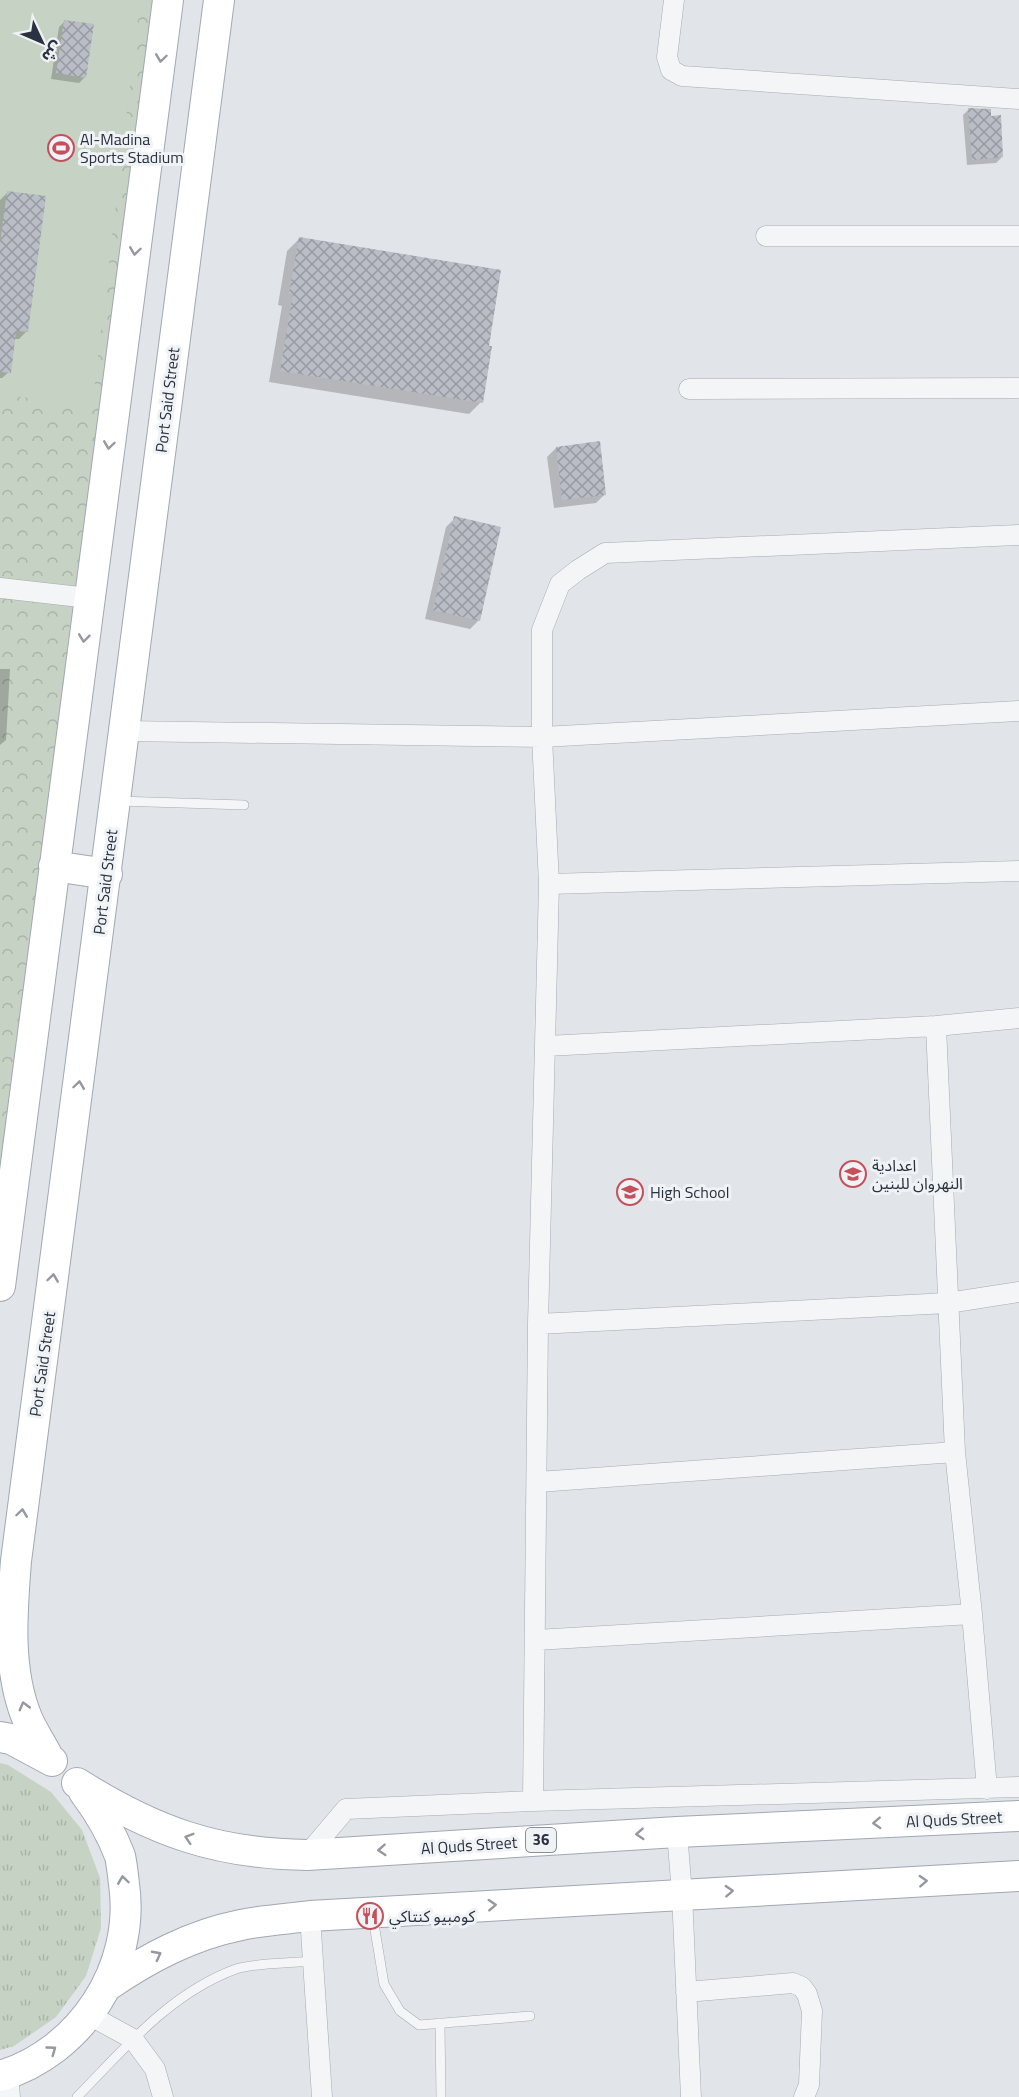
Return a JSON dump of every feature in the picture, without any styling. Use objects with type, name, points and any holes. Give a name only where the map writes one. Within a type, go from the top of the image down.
[{"type":"main road","points":[[0,1286],[168,0]]},
{"type":"main road","name":"Port Said Street","points":[[50,1759],[27,1717],[15,1672],[12,1635],[16,1561],[219,0]]},
{"type":"main road","points":[[54,866],[107,874]]},
{"type":"main road","points":[[0,1737],[11,1739],[50,1759],[78,1783],[104,1818],[120,1858],[127,1902],[122,1945],[107,1986],[89,2015],[66,2040],[6,2082]]},
{"type":"main road","name":"Al Quds Street","points":[[78,1783],[130,1815],[186,1838],[246,1852],[307,1855],[677,1832],[1019,1816]]},
{"type":"main road","points":[[107,1986],[149,1959],[194,1938],[243,1924],[372,1912],[1019,1876]]},
{"type":"street","points":[[674,0],[667,57],[671,70],[682,76],[1019,99]]},
{"type":"street","points":[[766,236],[1019,236]]},
{"type":"street","points":[[689,389],[1019,388]]},
{"type":"street","points":[[533,1801],[538,1324],[549,884],[542,737],[542,630],[560,584],[605,553],[1019,535]]},
{"type":"street","points":[[0,588],[89,598]]},
{"type":"street","points":[[124,731],[542,737],[1019,711]]},
{"type":"street","points":[[549,884],[1019,871]]},
{"type":"street","points":[[546,1046],[936,1026],[1019,1018]]},
{"type":"street","points":[[936,1026],[955,1452],[987,1789]]},
{"type":"street","points":[[538,1324],[948,1303],[1019,1292]]},
{"type":"street","points":[[538,1482],[955,1452]]},
{"type":"street","points":[[536,1641],[972,1614]]},
{"type":"street","points":[[307,1855],[346,1809],[533,1801],[1019,1787]]},
{"type":"street","points":[[677,1832],[691,2097]]},
{"type":"street","points":[[310,1916],[322,2097]]},
{"type":"street","points":[[686,1992],[793,1983],[802,1987],[807,1994],[812,2011],[809,2085],[804,2097]]},
{"type":"street","points":[[89,2015],[133,2039],[155,2069],[163,2097]]},
{"type":"lane","points":[[116,801],[244,805]]},
{"type":"lane","points":[[372,1912],[384,1984],[400,2011],[419,2025],[530,2016]]},
{"type":"lane","points":[[77,2097],[144,2027],[199,1986],[238,1968],[313,1961]]},
{"type":"lane","points":[[440,2023],[441,2097]]},
{"type":"green space","points":[[0,0],[168,0],[0,1289]]},
{"type":"green space","name":"Al-Madina Sports Stadium","points":[[0,0],[140,0],[92,407],[0,394]]},
{"type":"green space","points":[[0,1763],[8,1765],[51,1792],[82,1830],[100,1878],[101,1928],[86,1976],[56,2017],[14,2046],[0,2050]]},
{"type":"building","points":[[64,20],[94,24],[86,78],[56,73]]},
{"type":"building","points":[[968,108],[991,109],[991,116],[1001,115],[1003,157],[972,160]]},
{"type":"building","points":[[7,191],[46,196],[28,332],[16,331],[11,373],[0,372],[0,243]]},
{"type":"building","points":[[299,237],[501,270],[483,403],[280,371],[293,294],[289,294]]},
{"type":"building","points":[[600,441],[606,495],[562,500],[556,447]]},
{"type":"building","points":[[454,516],[501,527],[480,621],[433,610]]},
{"type":"place","name":"Al-Madina Sports Stadium","points":[[61,148]]},
{"type":"place","name":"اعدادية النهروان للبنين","points":[[853,1174]]},
{"type":"place","name":"High School","points":[[630,1192]]},
{"type":"place","name":"كومبيو كنتاكي","points":[[370,1916]]}]
